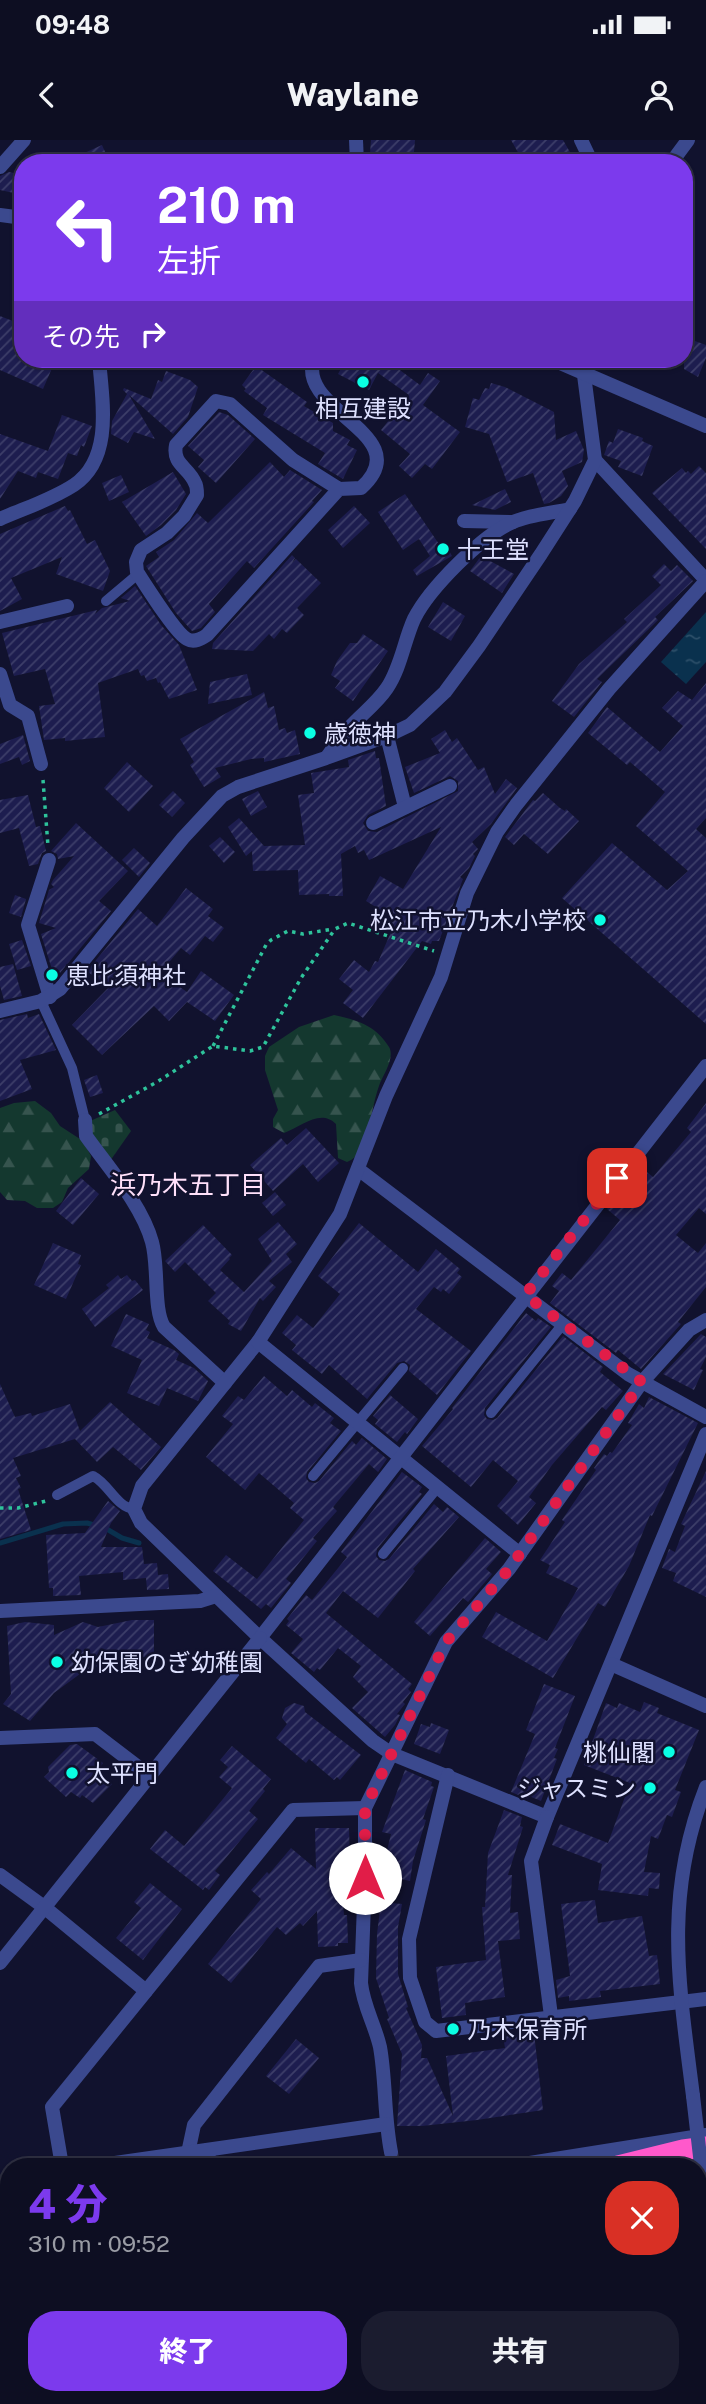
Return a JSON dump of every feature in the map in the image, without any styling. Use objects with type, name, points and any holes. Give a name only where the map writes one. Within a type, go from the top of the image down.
[{"type":"highway","points":[[650,2158],[706,2147]]},
{"type":"street","points":[[0,167],[24,140]]},
{"type":"street","points":[[1,518],[49,499],[73,486],[88,470],[104,430],[100,368]]},
{"type":"street","points":[[312,368],[323,396],[375,448],[378,461],[373,478],[361,488],[339,489],[293,460],[230,404],[216,401],[176,445],[178,463],[195,481],[197,495],[184,516],[167,533],[141,550],[136,562],[138,574],[181,636],[193,641],[200,639],[207,635],[339,489]]},
{"type":"street","points":[[570,368],[706,426]]},
{"type":"street","points":[[0,1011],[45,999],[67,982],[183,838],[222,796],[238,787],[387,736],[410,725],[445,692],[487,635],[570,509],[595,460],[585,368]]},
{"type":"street","points":[[547,1817],[392,1754],[373,1741],[216,1596],[141,1523],[134,1509],[142,1486],[258,1342],[340,1214],[386,1096],[432,998],[467,893],[498,832],[516,805],[610,688],[706,580],[595,460]]},
{"type":"street","points":[[464,521],[513,522],[570,509]]},
{"type":"street","points":[[327,758],[347,729],[387,687],[404,651],[413,621],[423,604],[464,558],[513,522]]},
{"type":"street","points":[[0,622],[67,607]]},
{"type":"street","points":[[0,674],[5,708],[28,716],[41,764]]},
{"type":"street","points":[[387,736],[405,807]]},
{"type":"street","points":[[373,823],[450,786]]},
{"type":"street","points":[[45,999],[28,925],[49,860]]},
{"type":"street","points":[[0,1963],[260,1638],[706,1066]]},
{"type":"street","points":[[85,1120],[86,1136],[142,1217],[151,1240],[157,1264],[159,1319],[164,1327],[225,1383]]},
{"type":"street","points":[[358,1169],[642,1382],[706,1417]]},
{"type":"street","points":[[391,2152],[380,2047],[363,1997],[361,1960],[365,1808],[446,1642],[520,1554],[642,1382],[689,1330],[706,1320]]},
{"type":"street","points":[[258,1342],[520,1554]]},
{"type":"street","points":[[551,2016],[531,1861],[706,1434]]},
{"type":"street","points":[[0,1611],[200,1601],[216,1596]]},
{"type":"street","points":[[611,1664],[706,1706]]},
{"type":"street","points":[[0,1738],[95,1734],[150,1776]]},
{"type":"street","points":[[447,1775],[409,1939],[410,1978],[425,2022],[436,2031],[706,1999]]},
{"type":"street","points":[[700,2158],[681,2002],[677,1940],[680,1885],[694,1818],[706,1787]]},
{"type":"street","points":[[61,2158],[52,2107],[293,1810],[365,1808]]},
{"type":"street","points":[[0,1875],[146,1990]]},
{"type":"street","points":[[188,2153],[194,2125],[320,1966],[361,1960]]},
{"type":"street","points":[[152,2158],[386,2124]]},
{"type":"street","points":[[562,2158],[706,2135]]},
{"type":"street","points":[[207,2150],[209,2158]]},
{"type":"lane","points":[[106,601],[138,574]]},
{"type":"lane","points":[[45,999],[72,1068],[85,1120]]},
{"type":"lane","points":[[491,1413],[563,1324]]},
{"type":"lane","points":[[313,1476],[403,1368]]},
{"type":"lane","points":[[57,1495],[93,1476],[99,1479],[124,1507],[134,1509]]},
{"type":"lane","points":[[383,1555],[438,1487]]},
{"type":"path","points":[[41,764],[49,860]]},
{"type":"path","points":[[85,1120],[157,1082],[213,1046],[266,945],[288,931],[303,934],[354,923],[447,955]]},
{"type":"path","points":[[213,1046],[250,1051],[263,1047],[301,978],[335,929]]},
{"type":"path","points":[[0,1508],[33,1505],[57,1495]]},
{"type":"green space","points":[[334,1015],[372,1029],[384,1040],[390,1051],[390,1060],[377,1091],[361,1150],[347,1162],[338,1158],[336,1124],[330,1120],[317,1118],[284,1133],[273,1127],[273,1119],[278,1110],[265,1070],[265,1056],[269,1047],[299,1027]]},
{"type":"green space","points":[[35,1101],[51,1113],[60,1126],[83,1141],[91,1156],[89,1169],[68,1188],[62,1202],[53,1208],[37,1208],[25,1201],[7,1200],[0,1192],[0,1108],[14,1103]]},
{"type":"green space","points":[[115,1110],[131,1131],[110,1161],[91,1133],[88,1122]]},
{"type":"water","points":[[706,612],[706,662],[686,684],[661,662]]},
{"type":"building","points":[[371,140],[415,140],[414,154],[370,154]]},
{"type":"building","points":[[511,140],[563,140],[571,154],[519,154]]},
{"type":"building","points":[[102,145],[106,154],[82,154]]},
{"type":"building","points":[[14,173],[14,193],[0,190],[0,176]]},
{"type":"building","points":[[0,316],[14,321],[14,368],[52,368],[43,389],[0,370]]},
{"type":"building","points":[[693,340],[706,345],[706,358],[698,377],[684,369],[693,368]]},
{"type":"building","points":[[255,368],[259,368],[307,402],[304,406],[333,423],[333,431],[350,440],[347,445],[357,450],[343,479],[318,464],[325,453],[263,415],[267,408],[244,391],[246,389],[242,385]]},
{"type":"building","points":[[341,368],[397,368],[420,385],[428,373],[440,381],[423,405],[460,432],[432,469],[425,464],[412,478],[399,466],[410,454],[381,430],[409,395],[378,373],[369,390],[338,374]]},
{"type":"building","points":[[166,371],[190,380],[198,387],[188,417],[173,434],[129,395],[155,439],[134,432],[128,443],[111,434],[112,421],[127,394],[124,388],[151,399],[158,380],[162,382]]},
{"type":"building","points":[[491,383],[505,387],[554,412],[556,440],[576,431],[584,450],[582,462],[562,471],[568,486],[561,496],[549,503],[544,504],[533,473],[507,482],[489,434],[465,427],[473,398],[479,400]]},
{"type":"building","points":[[219,412],[228,415],[255,439],[216,483],[198,467],[204,460],[188,446]]},
{"type":"building","points":[[62,415],[92,426],[84,447],[81,445],[77,456],[68,453],[58,479],[38,472],[36,478],[18,471],[0,499],[0,434],[48,451]]},
{"type":"building","points":[[618,429],[643,438],[642,441],[653,446],[642,476],[618,467],[621,461],[604,455],[609,441],[613,443]]},
{"type":"building","points":[[270,462],[284,477],[290,470],[322,490],[254,568],[247,561],[209,604],[215,612],[201,628],[192,631],[176,613],[146,566],[159,557],[156,552],[174,540],[197,513],[208,523]]},
{"type":"building","points":[[699,466],[706,473],[706,549],[652,493],[682,468],[691,474]]},
{"type":"building","points":[[173,472],[186,494],[176,510],[146,536],[122,502]]},
{"type":"building","points":[[121,475],[129,492],[109,501],[102,483]]},
{"type":"building","points":[[505,489],[511,502],[495,510],[472,505]]},
{"type":"building","points":[[405,494],[441,547],[445,543],[452,556],[417,576],[413,570],[430,556],[419,539],[403,550],[378,512]]},
{"type":"building","points":[[65,506],[70,510],[87,544],[95,540],[110,571],[103,591],[56,574],[62,557],[11,578],[22,599],[0,611],[0,534]]},
{"type":"building","points":[[354,506],[370,523],[343,548],[328,530]]},
{"type":"building","points":[[292,555],[295,558],[292,563],[296,559],[321,583],[297,608],[304,615],[287,633],[282,629],[274,639],[269,634],[253,651],[212,649],[213,643]]},
{"type":"building","points":[[481,556],[514,574],[502,593],[470,571]]},
{"type":"building","points":[[664,564],[671,571],[677,565],[693,581],[655,617],[658,620],[597,679],[602,682],[574,717],[552,701],[579,664],[627,622],[624,619],[661,585],[652,576]]},
{"type":"building","points":[[135,586],[161,625],[179,645],[197,690],[169,699],[156,678],[147,681],[138,669],[98,683],[105,737],[44,740],[39,706],[55,704],[45,669],[14,676],[2,633],[97,610],[95,614],[102,608],[130,601],[121,598]]},
{"type":"building","points":[[443,602],[465,616],[451,641],[428,627]]},
{"type":"building","points":[[363,634],[388,651],[353,701],[335,688],[340,681],[331,675],[350,643],[357,643]]},
{"type":"building","points":[[247,674],[252,695],[208,704],[210,682]]},
{"type":"building","points":[[706,683],[706,818],[696,829],[706,838],[706,1024],[562,898],[612,843],[667,890],[688,871],[636,826],[665,792],[630,762],[627,765],[588,733],[607,707],[660,752],[683,726],[662,708],[678,691],[692,700]]},
{"type":"building","points":[[264,692],[268,708],[274,706],[279,730],[285,728],[287,733],[295,730],[300,754],[264,762],[264,758],[251,759],[215,768],[221,777],[204,787],[190,765],[194,762],[180,739]]},
{"type":"building","points":[[445,730],[452,742],[457,738],[478,770],[484,767],[495,794],[506,779],[517,788],[491,824],[472,842],[478,849],[473,854],[475,856],[469,868],[460,877],[463,879],[439,941],[432,941],[431,944],[422,941],[363,1018],[343,1003],[353,990],[339,979],[354,960],[369,972],[375,961],[378,962],[394,925],[386,920],[389,915],[366,901],[380,876],[403,889],[441,827],[369,860],[364,850],[358,853],[355,846],[341,854],[343,896],[329,896],[299,895],[298,870],[253,871],[252,851],[246,856],[228,827],[239,818],[264,846],[305,845],[298,795],[314,793],[311,773],[349,767],[348,760],[375,751],[376,758],[379,758],[386,806],[368,815],[363,823],[368,831],[377,832],[458,791],[458,781],[450,776],[414,793],[405,767],[440,753],[431,739]]},
{"type":"building","points":[[23,735],[30,761],[22,765],[19,757],[0,764],[0,744]]},
{"type":"building","points":[[127,762],[153,786],[129,812],[104,788]]},
{"type":"building","points":[[173,791],[185,803],[172,817],[159,805]]},
{"type":"building","points":[[258,791],[267,807],[251,816],[242,799]]},
{"type":"building","points":[[543,793],[579,821],[548,854],[524,834],[514,845],[505,837],[533,800]]},
{"type":"building","points":[[28,795],[36,827],[40,826],[46,851],[42,853],[38,864],[29,866],[19,828],[0,833],[0,800]]},
{"type":"building","points":[[76,823],[128,871],[99,901],[111,911],[55,979],[41,934],[56,928],[39,923],[49,890],[54,887],[51,884],[53,880],[74,856],[58,859],[57,854],[51,851]]},
{"type":"building","points":[[220,837],[235,852],[224,863],[209,846]]},
{"type":"building","points":[[134,848],[150,863],[139,877],[122,860]]},
{"type":"building","points":[[186,888],[213,909],[208,916],[224,928],[213,942],[205,936],[190,955],[181,948],[160,973],[187,992],[201,971],[234,995],[215,1021],[187,1002],[169,1021],[154,1006],[102,1055],[72,1025],[108,988],[87,971],[138,909],[157,926]]},
{"type":"building","points":[[15,895],[26,899],[21,917],[9,913]]},
{"type":"building","points":[[22,940],[31,966],[17,970],[9,944]]},
{"type":"building","points":[[13,964],[22,996],[4,1000],[0,986],[0,967]]},
{"type":"building","points":[[27,1014],[28,1018],[39,1014],[56,1050],[20,1060],[32,1089],[0,1101],[0,1020]]},
{"type":"building","points":[[97,1075],[103,1093],[90,1097],[84,1080]]},
{"type":"building","points":[[706,1103],[706,1214],[699,1208],[676,1235],[698,1253],[706,1243],[706,1287],[678,1322],[681,1324],[641,1369],[550,1303],[559,1291],[552,1286],[562,1273],[571,1280],[620,1220],[607,1209],[642,1168],[653,1177],[691,1132],[687,1128]]},
{"type":"building","points":[[306,1128],[339,1163],[318,1182],[303,1164],[273,1191],[250,1165],[281,1138],[287,1145]]},
{"type":"building","points":[[81,1178],[99,1194],[73,1225],[56,1211]]},
{"type":"building","points":[[275,1192],[286,1205],[273,1216],[262,1203]]},
{"type":"building","points":[[278,1222],[297,1244],[286,1254],[292,1262],[269,1281],[276,1287],[263,1301],[260,1298],[241,1331],[228,1324],[230,1321],[208,1301],[216,1293],[185,1262],[175,1272],[165,1261],[203,1225],[232,1255],[220,1270],[244,1292],[272,1261],[258,1239]]},
{"type":"building","points":[[359,1223],[418,1272],[436,1249],[460,1269],[457,1273],[462,1277],[449,1294],[434,1287],[416,1309],[471,1351],[437,1395],[409,1371],[410,1365],[404,1361],[397,1363],[367,1399],[329,1365],[322,1374],[292,1350],[296,1345],[282,1333],[297,1315],[313,1328],[340,1294],[318,1276]]},
{"type":"building","points":[[53,1243],[81,1255],[78,1264],[81,1265],[66,1299],[34,1285]]},
{"type":"building","points":[[118,1275],[121,1279],[127,1275],[143,1290],[95,1327],[82,1309],[109,1288],[106,1285]]},
{"type":"building","points":[[526,1313],[551,1327],[485,1408],[484,1415],[487,1419],[497,1418],[563,1336],[603,1367],[600,1372],[623,1391],[606,1410],[602,1407],[552,1465],[529,1497],[536,1503],[518,1525],[497,1506],[518,1481],[493,1460],[471,1487],[422,1446]]},
{"type":"building","points":[[126,1314],[149,1324],[146,1330],[150,1332],[147,1338],[174,1350],[179,1354],[176,1360],[194,1368],[208,1381],[198,1401],[167,1388],[159,1406],[127,1393],[142,1360],[111,1346]]},
{"type":"building","points":[[701,1334],[706,1337],[706,1357],[694,1390],[663,1374]]},
{"type":"building","points":[[264,1376],[287,1396],[292,1390],[312,1407],[315,1403],[334,1418],[330,1423],[341,1431],[307,1472],[306,1478],[309,1482],[319,1481],[352,1441],[356,1445],[362,1438],[387,1459],[378,1472],[369,1464],[333,1507],[337,1511],[313,1538],[317,1541],[286,1579],[291,1583],[271,1608],[266,1604],[261,1609],[213,1571],[226,1555],[257,1579],[304,1520],[290,1508],[294,1503],[259,1473],[245,1490],[206,1457],[233,1424],[222,1416],[238,1396],[244,1400]]},
{"type":"building","points":[[0,1384],[15,1417],[31,1413],[32,1416],[70,1404],[80,1431],[110,1402],[161,1447],[141,1470],[113,1447],[97,1462],[75,1439],[13,1458],[21,1476],[16,1478],[21,1488],[18,1489],[31,1530],[0,1539]]},
{"type":"building","points":[[390,1395],[418,1419],[397,1442],[375,1424],[378,1420],[373,1416]]},
{"type":"building","points":[[649,1397],[698,1423],[652,1516],[650,1515],[629,1566],[605,1607],[598,1603],[553,1678],[482,1637],[496,1612],[547,1641],[578,1588],[546,1573],[550,1565],[540,1560],[565,1522],[562,1520],[596,1470],[594,1468],[604,1454],[607,1456],[612,1453],[632,1425],[628,1423],[639,1404],[644,1408]]},
{"type":"building","points":[[706,1471],[706,1597],[673,1581],[676,1573],[662,1568],[669,1549],[675,1552],[685,1526],[681,1524]]},
{"type":"building","points":[[402,1472],[422,1487],[419,1492],[422,1494],[377,1549],[376,1556],[379,1560],[389,1559],[434,1504],[443,1512],[447,1507],[459,1517],[413,1569],[415,1571],[378,1618],[343,1591],[326,1613],[412,1684],[408,1689],[411,1692],[403,1702],[405,1704],[397,1714],[400,1715],[395,1725],[385,1737],[352,1708],[368,1692],[353,1677],[361,1666],[338,1648],[320,1670],[317,1668],[314,1672],[291,1653],[303,1639],[286,1625],[289,1621],[287,1619],[306,1595],[312,1600],[347,1557],[341,1552]]},
{"type":"building","points":[[108,1501],[120,1511],[111,1523],[101,1547],[142,1547],[144,1564],[157,1563],[158,1575],[168,1574],[169,1589],[147,1590],[146,1578],[123,1580],[123,1572],[79,1576],[81,1595],[53,1596],[53,1588],[49,1588],[46,1535],[85,1533]]},
{"type":"building","points":[[485,1538],[501,1552],[486,1569],[492,1574],[468,1602],[463,1598],[430,1636],[414,1622]]},
{"type":"building","points":[[132,1620],[154,1620],[154,1656],[117,1660],[84,1671],[54,1693],[30,1721],[3,1704],[11,1694],[7,1626],[25,1622],[54,1625],[54,1635],[83,1622],[98,1627]]},
{"type":"building","points":[[544,1684],[575,1696],[555,1748],[558,1749],[554,1758],[557,1759],[541,1801],[511,1792],[535,1734],[526,1730]]},
{"type":"building","points":[[644,1702],[659,1708],[657,1713],[699,1730],[675,1790],[681,1792],[672,1817],[667,1815],[658,1839],[651,1836],[644,1872],[660,1873],[659,1889],[649,1888],[648,1896],[598,1890],[602,1864],[552,1845],[560,1824],[608,1843],[630,1783],[584,1765],[606,1703],[617,1708],[619,1703],[640,1712]]},
{"type":"building","points":[[294,1703],[304,1706],[305,1712],[361,1755],[340,1780],[337,1777],[334,1780],[309,1759],[306,1763],[276,1738],[287,1724],[282,1718],[285,1708]]},
{"type":"building","points":[[431,1723],[449,1730],[440,1754],[414,1744],[421,1724],[430,1727]]},
{"type":"building","name":"太平門","points":[[77,1744],[103,1763],[96,1774],[112,1784],[93,1803],[82,1795],[80,1798],[71,1792],[66,1797],[44,1777],[49,1772],[48,1767],[70,1745]]},
{"type":"building","points":[[232,1746],[271,1779],[249,1811],[258,1819],[215,1871],[220,1875],[209,1890],[205,1887],[203,1890],[150,1849],[165,1830],[184,1846],[232,1788],[219,1777],[228,1767],[220,1760]]},
{"type":"building","points":[[405,1770],[432,1782],[431,1786],[434,1787],[423,1819],[426,1820],[413,1861],[410,1881],[381,1875],[391,1834],[382,1832]]},
{"type":"building","points":[[504,1810],[522,1817],[520,1826],[523,1827],[508,1875],[512,1875],[510,1913],[518,1912],[520,1939],[498,1941],[505,1997],[465,2003],[466,2015],[442,2018],[436,1967],[486,1960],[482,1907],[485,1907],[488,1853]]},
{"type":"building","points":[[315,1828],[349,1828],[350,1863],[340,1863],[339,1902],[343,1902],[344,1915],[347,1915],[348,1943],[318,1947],[317,1911],[303,1926],[300,1923],[286,1935],[277,1927],[231,1983],[208,1964],[261,1899],[251,1890],[291,1848],[316,1869]]},
{"type":"building","points":[[150,1883],[182,1909],[143,1960],[116,1938],[141,1908],[134,1902]]},
{"type":"building","points":[[595,1900],[598,1923],[642,1916],[649,1956],[657,1955],[660,1984],[600,1991],[601,1997],[569,2001],[569,1996],[558,1998],[556,1980],[570,1976],[561,1904]]},
{"type":"building","points":[[381,1902],[402,1904],[398,1927],[398,1974],[408,2007],[406,2008],[422,2045],[421,2058],[427,2058],[453,2116],[446,2056],[505,2048],[503,2036],[534,2033],[543,2110],[477,2120],[397,2126],[402,2054],[387,2019],[389,2018],[376,1978]]},
{"type":"building","points":[[296,2039],[319,2058],[289,2094],[266,2076]]},
{"type":"waterway","points":[[0,1543],[63,1524],[87,1523],[139,1543]]},
{"type":"tunnel","points":[[391,2152],[392,2158]]},
{"type":"place","name":"相互建設","points":[[363,382]]},
{"type":"place","name":"十王堂","points":[[443,549]]},
{"type":"place","name":"歳徳神","points":[[310,733]]},
{"type":"place","name":"松江市立乃木小学校","points":[[600,920]]},
{"type":"place","name":"恵比須神社","points":[[52,975]]},
{"type":"place","name":"幼保園のぎ幼稚園","points":[[57,1662]]},
{"type":"place","name":"桃仙閣","points":[[669,1752]]},
{"type":"place","name":"太平門","points":[[72,1773]]},
{"type":"place","name":"ジャスミン","points":[[650,1788]]},
{"type":"place","name":"乃木保育所","points":[[453,2029]]},
{"type":"district","name":"浜乃木五丁目","points":[[188,1184]]},
{"type":"route","points":[[365,1878],[365,1808],[446,1642],[509,1569],[642,1382],[525,1295],[617,1178]]}]
